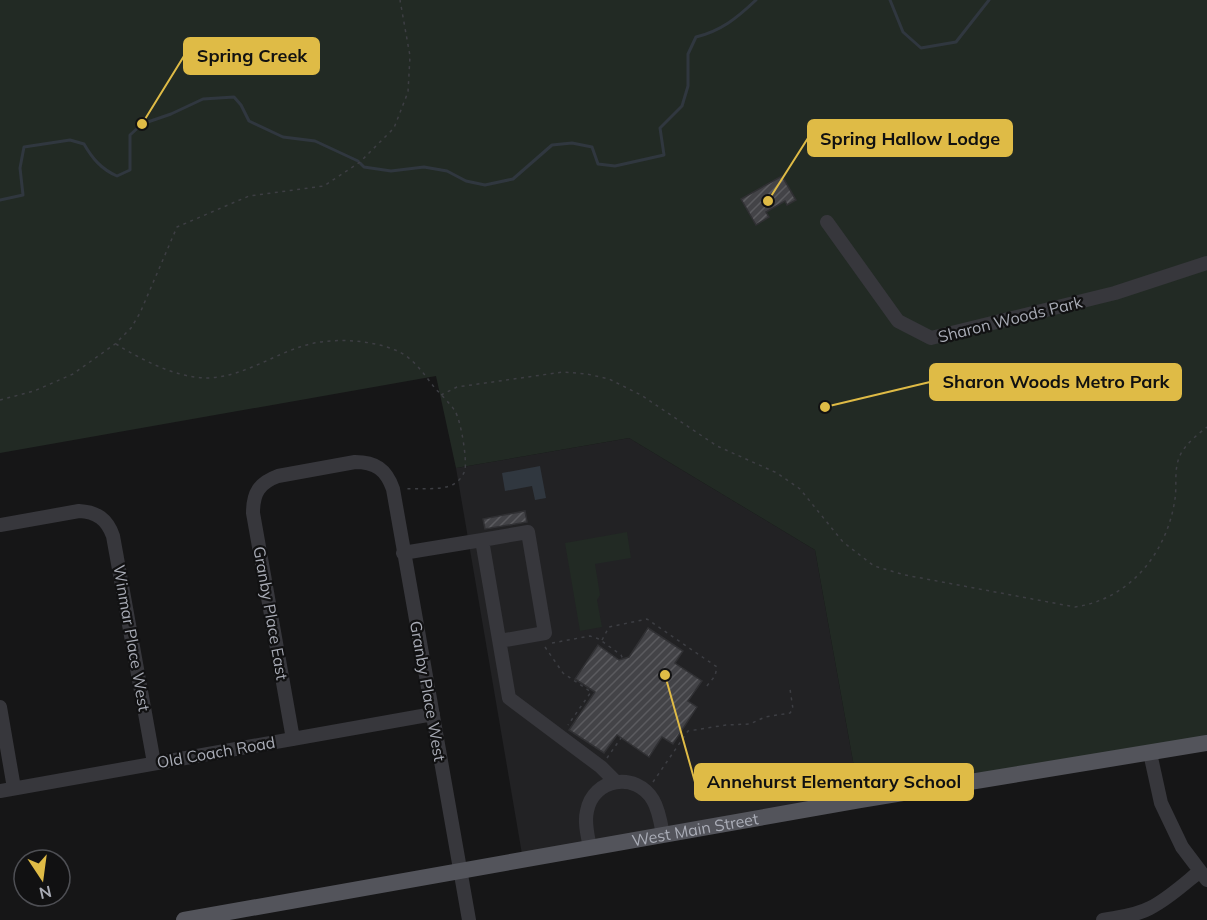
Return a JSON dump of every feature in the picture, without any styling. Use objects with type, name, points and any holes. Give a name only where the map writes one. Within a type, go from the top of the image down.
[{"type":"main road","name":"West Main Street","points":[[184,920],[860,800],[1207,743]]},
{"type":"street","name":"Sharon Woods Park","points":[[827,222],[898,321],[931,338],[1123,290],[1207,263]]},
{"type":"street","name":"Granby Place East","points":[[293,739],[253,513],[253,500],[259,487],[267,480],[278,476],[355,462],[367,462],[379,467]]},
{"type":"street","name":"Granby Place West","points":[[379,467],[388,476],[393,489],[470,920]]},
{"type":"street","name":"Winmar Place West","points":[[0,525],[79,511],[91,512],[101,517],[109,525],[113,536],[154,763]]},
{"type":"street","points":[[403,553],[528,532],[546,633],[500,641]]},
{"type":"street","points":[[482,540],[509,699],[602,768],[615,781]]},
{"type":"street","points":[[0,707],[7,790]]},
{"type":"street","name":"Old Coach Road","points":[[7,790],[433,714]]},
{"type":"street","points":[[1103,920],[1149,909],[1204,875],[1182,847],[1161,803],[1150,753]]},
{"type":"street","points":[[591,848],[586,827],[587,811],[591,799],[600,788],[615,781],[631,781],[644,789],[653,800],[659,814],[663,835]]},
{"type":"path","points":[[0,400],[34,391],[73,374],[115,344],[131,328],[140,313],[177,227],[249,196],[324,186],[360,162],[394,128],[408,92],[410,56],[400,0]]},
{"type":"path","points":[[115,344],[168,369],[187,376],[207,378],[247,369],[302,346],[326,341],[364,343],[400,352],[422,370],[456,413],[465,469],[462,477],[447,487],[403,489]]},
{"type":"path","points":[[441,395],[457,387],[562,372],[609,379],[641,395],[717,447],[777,473],[800,489],[843,542],[874,566],[905,575],[1075,607],[1094,604],[1114,595],[1137,579],[1169,527],[1175,499],[1179,456],[1198,433],[1207,427]]},
{"type":"path","points":[[601,641],[609,627],[647,620],[717,667],[715,676],[706,687]]},
{"type":"path","points":[[564,731],[591,692],[563,673],[554,663],[544,644],[590,636],[601,641],[621,655],[623,659]]},
{"type":"path","points":[[650,780],[652,783],[688,731],[726,724],[750,724],[765,717],[790,713],[793,709],[790,690]]},
{"type":"path","points":[[605,761],[621,738]]},
{"type":"shaded area","points":[[0,0],[1207,0],[1207,743],[860,800],[815,550],[629,438],[456,468],[436,376],[0,453]]},
{"type":"shaded area","points":[[629,438],[815,550],[860,800],[523,860],[456,468]]},
{"type":"shaded area","points":[[540,466],[546,498],[535,500],[532,486],[505,491],[502,473]]},
{"type":"shaded area","points":[[627,532],[631,558],[595,564],[600,595],[597,600],[602,627],[580,631],[565,543]]},
{"type":"building","points":[[782,176],[796,200],[787,205],[785,201],[766,212],[769,217],[756,225],[741,199]]},
{"type":"building","points":[[525,511],[527,522],[485,529],[483,519]]},
{"type":"building","points":[[648,628],[683,651],[675,663],[702,681],[688,701],[697,707],[673,744],[662,737],[649,757],[617,735],[604,753],[569,730],[595,692],[575,679],[598,645],[619,660],[629,657]]},
{"type":"waterway","points":[[360,163],[364,167],[391,171],[424,167],[447,171],[466,181],[485,185],[513,179],[552,145],[572,143],[592,147],[598,164],[615,166],[664,155],[660,128],[682,106],[688,86],[688,54],[696,37],[728,23],[756,0]]},
{"type":"waterway","points":[[890,0],[903,32],[921,48],[956,42],[989,0]]},
{"type":"waterway","points":[[0,200],[23,195],[20,168],[24,147],[70,140],[84,144],[98,163],[117,176],[130,170],[130,135],[142,124],[203,99],[234,97],[249,121],[283,137],[315,141],[358,161]]},
{"type":"place","name":"Spring Creek","points":[[142,124]]},
{"type":"place","name":"Spring Hallow Lodge","points":[[768,201]]},
{"type":"place","name":"Sharon Woods Metro Park","points":[[825,407]]},
{"type":"place","name":"Annehurst Elementary School","points":[[665,675]]}]
